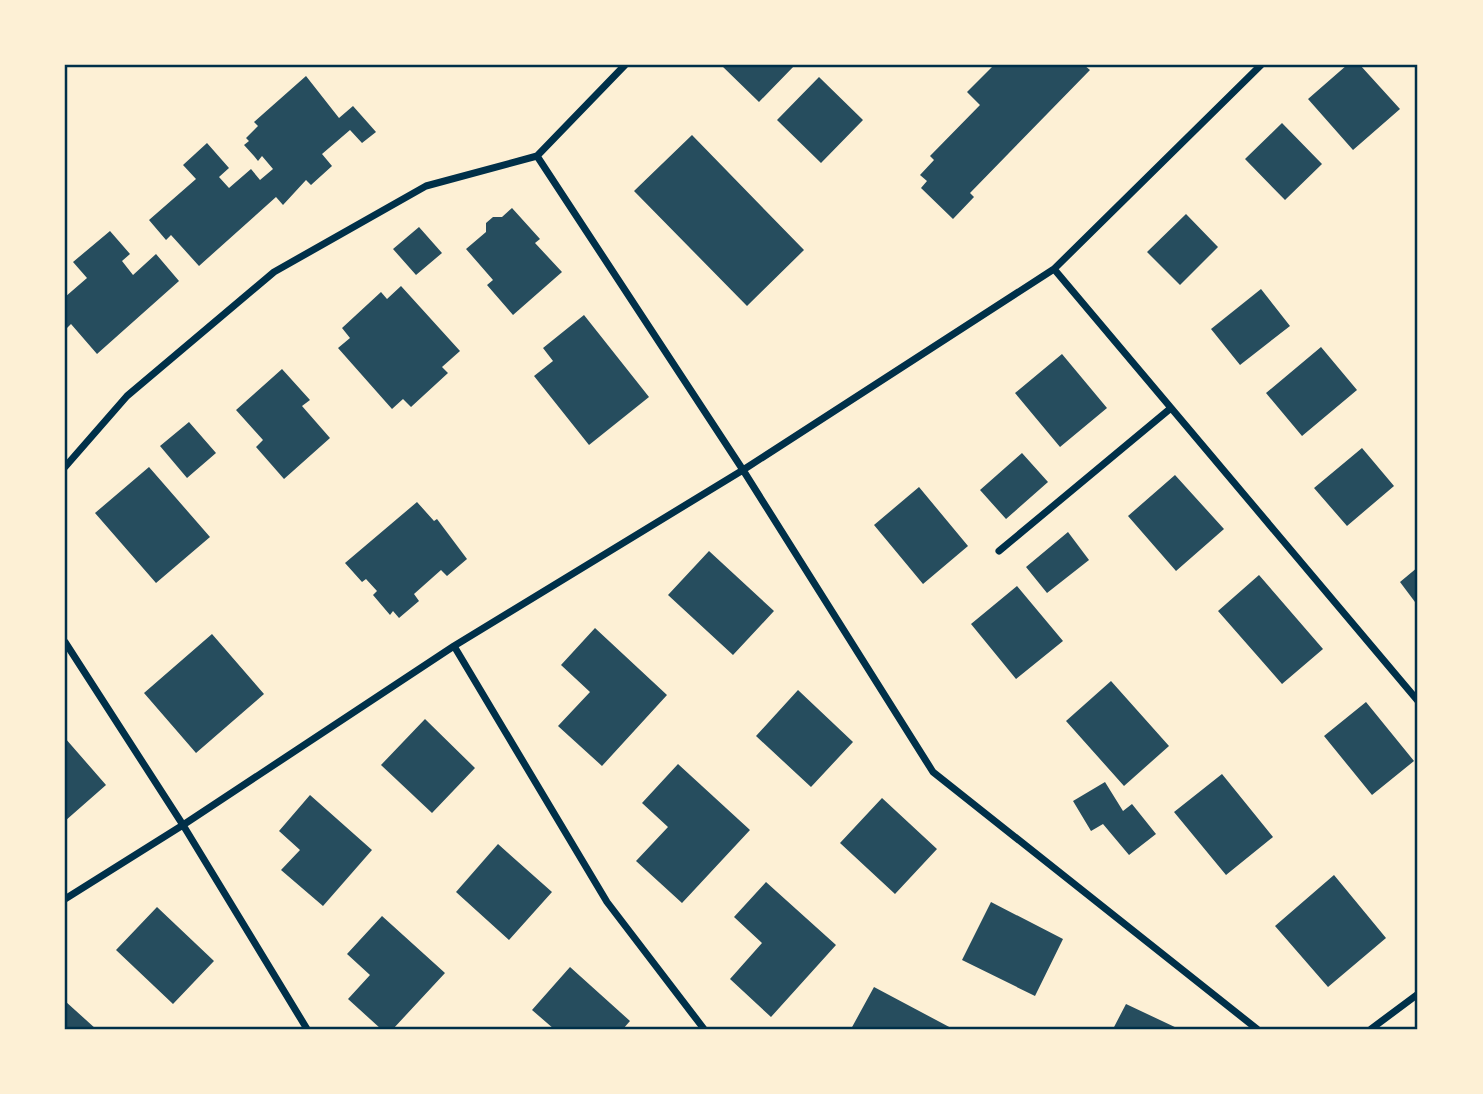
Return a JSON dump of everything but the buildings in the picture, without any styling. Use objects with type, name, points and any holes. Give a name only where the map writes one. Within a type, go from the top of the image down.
[{"type":"street","points":[[65,467],[127,396],[274,272],[426,186],[537,156],[625,65]]},
{"type":"street","points":[[65,899],[183,825],[454,646],[743,471],[1054,270],[1261,65]]},
{"type":"street","points":[[537,156],[743,471],[933,772],[1257,1029]]},
{"type":"street","points":[[1054,270],[1418,701]]},
{"type":"street","points":[[999,551],[1171,408]]},
{"type":"street","points":[[65,642],[183,825],[307,1029]]},
{"type":"street","points":[[454,646],[607,902],[704,1029]]},
{"type":"street","points":[[1371,1029],[1418,994]]}]
